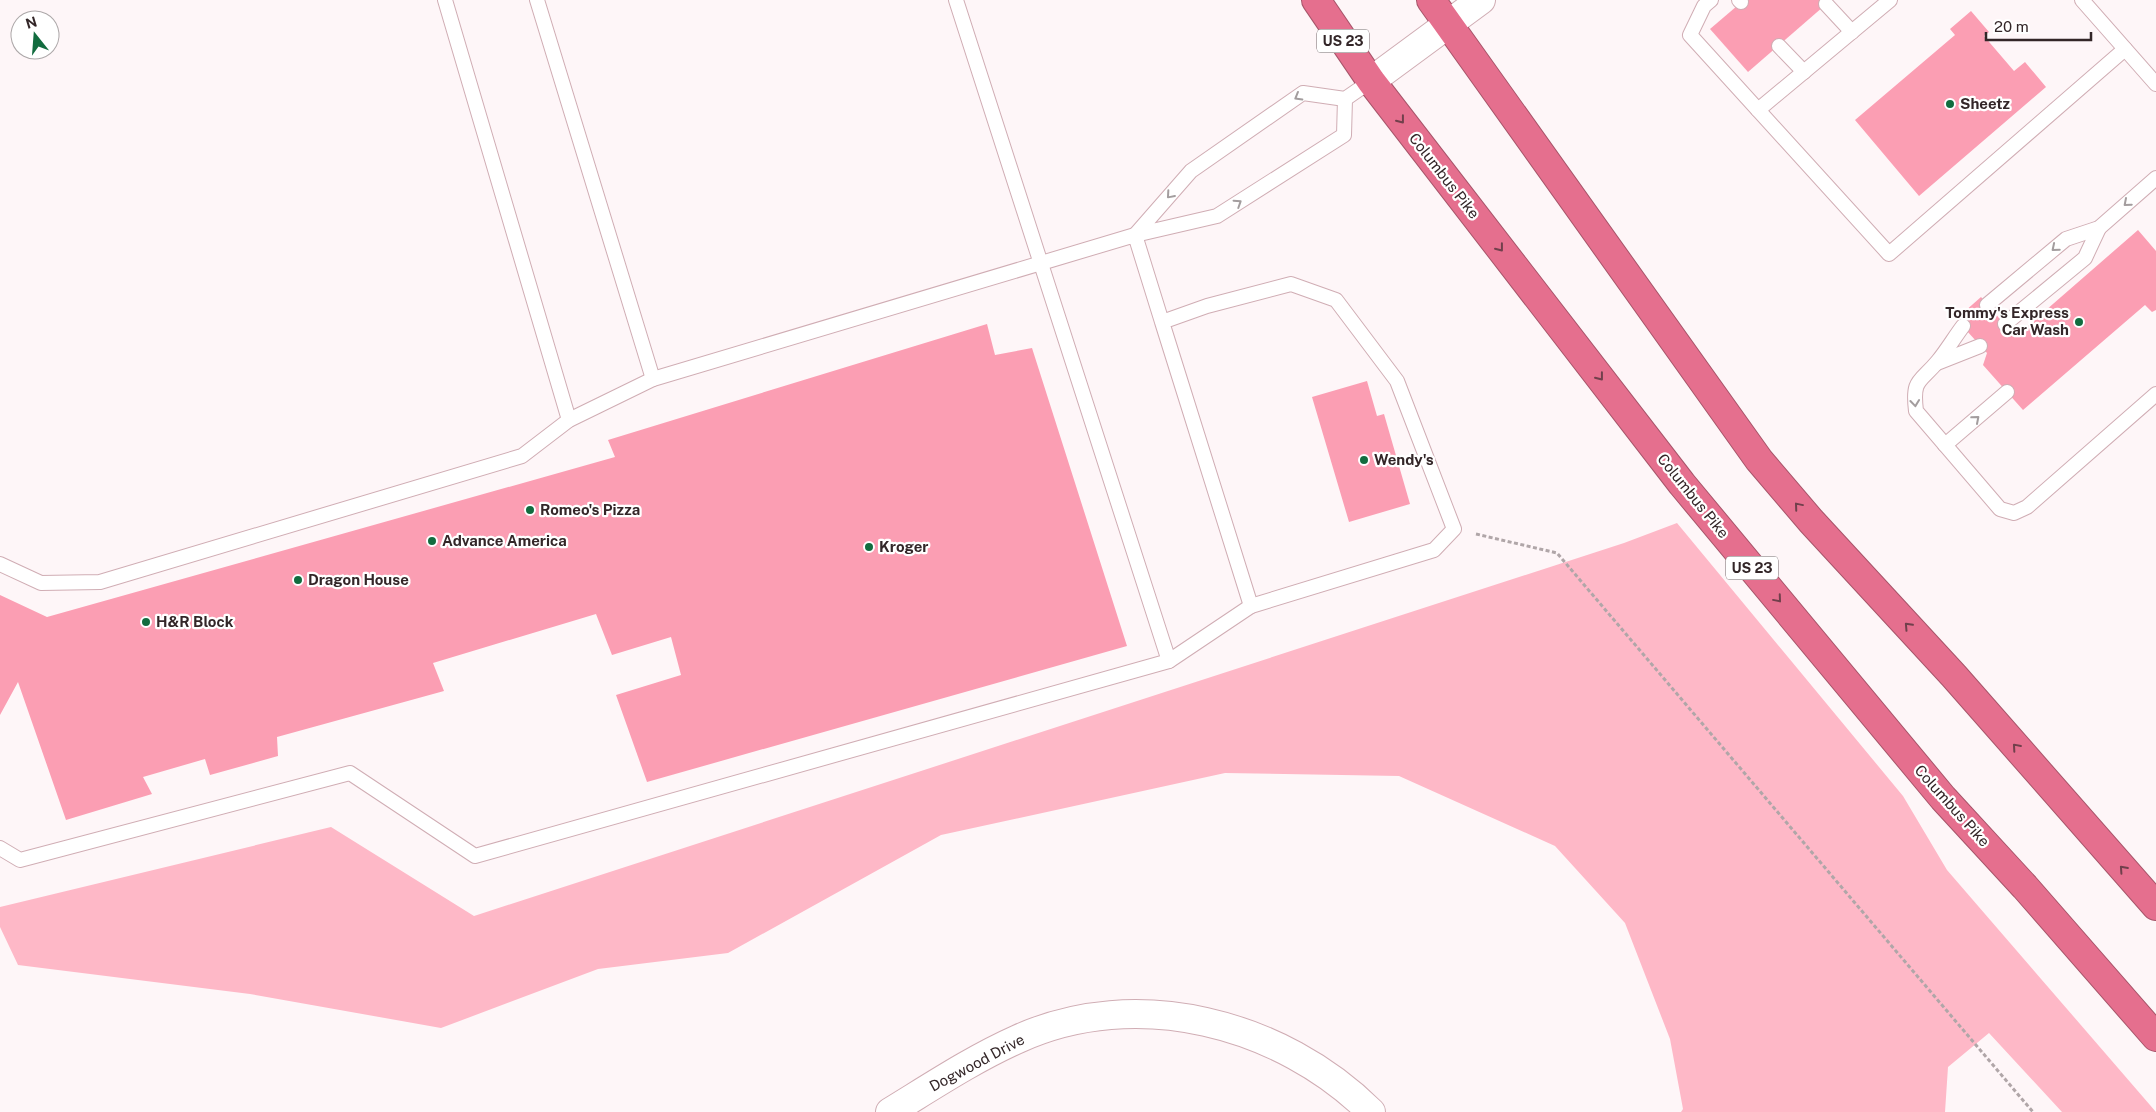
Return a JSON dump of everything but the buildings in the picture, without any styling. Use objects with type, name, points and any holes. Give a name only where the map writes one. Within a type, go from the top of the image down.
[{"type":"highway","name":"Columbus Pike","points":[[1316,0],[1371,81],[1682,484],[1943,798],[2025,887],[2156,1037]]},
{"type":"highway","points":[[1430,0],[1760,460],[1811,521],[1954,676],[2156,906]]},
{"type":"street","points":[[1371,81],[1481,0]]},
{"type":"street","name":"Dogwood Drive","points":[[890,1112],[956,1072],[1018,1038],[1085,1019],[1147,1014],[1181,1017],[1232,1028],[1264,1040],[1322,1072],[1356,1097],[1371,1112]]},
{"type":"lane","points":[[537,0],[653,379]]},
{"type":"lane","points":[[956,0],[1169,661]]},
{"type":"lane","points":[[1711,0],[1704,6],[1690,35],[1889,254],[2125,49]]},
{"type":"lane","points":[[1758,110],[1890,0]]},
{"type":"lane","points":[[2082,0],[2125,49],[2153,76]]},
{"type":"lane","points":[[447,1],[569,420]]},
{"type":"lane","points":[[1826,4],[1852,32]]},
{"type":"lane","points":[[1779,46],[1804,72]]},
{"type":"lane","points":[[1135,235],[1191,171],[1303,93],[1345,99],[1371,81]]},
{"type":"lane","points":[[0,564],[41,582],[100,582],[522,456],[569,420],[653,379],[1135,235],[1217,216],[1344,135],[1345,99]]},
{"type":"lane","points":[[1987,305],[2066,239],[2099,228],[2156,178]]},
{"type":"lane","points":[[2005,324],[2085,258],[2099,228]]},
{"type":"lane","points":[[1135,235],[1251,606]]},
{"type":"lane","points":[[0,848],[20,860],[350,773],[475,856],[1169,661],[1251,606],[1434,550],[1454,529],[1397,381],[1336,300],[1291,284],[1207,306],[1162,322]]},
{"type":"lane","points":[[1963,326],[1937,363],[1919,379],[1914,396],[1916,412],[2000,509],[2014,512],[2027,507],[2156,394]]},
{"type":"lane","points":[[1937,363],[1980,346]]},
{"type":"lane","points":[[1945,445],[2007,392]]},
{"type":"path","points":[[1454,529],[1557,554],[2033,1112]]},
{"type":"shaded area","points":[[1677,523],[1903,796],[1947,870],[2156,1112],[2062,1112],[1989,1033],[1948,1067],[1945,1112],[1681,1112],[1683,1109],[1670,1039],[1625,923],[1555,846],[1399,776],[1225,773],[941,835],[728,953],[598,969],[441,1028],[250,994],[18,965],[0,927],[0,907],[331,827],[474,916],[1624,543]]},
{"type":"place","name":"Sheetz","points":[[1950,104]]},
{"type":"place","name":"Tommy's Express Car Wash","points":[[2079,322]]},
{"type":"place","name":"Wendy's","points":[[1364,460]]},
{"type":"place","name":"Romeo's Pizza","points":[[530,510]]},
{"type":"place","name":"Advance America","points":[[432,541]]},
{"type":"place","name":"Kroger","points":[[869,547]]},
{"type":"place","name":"Dragon House","points":[[298,580]]},
{"type":"place","name":"H&R Block","points":[[146,622]]}]
